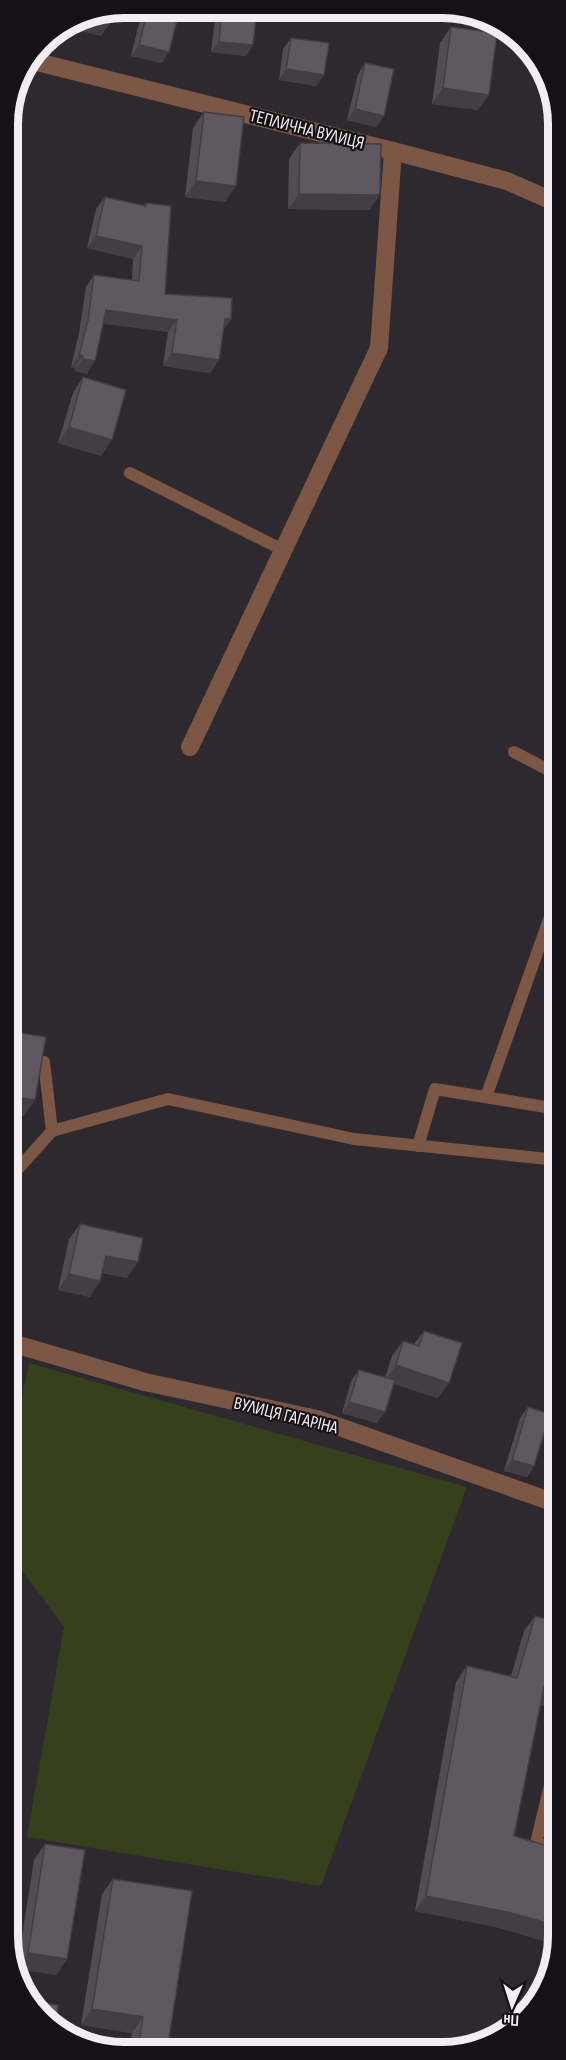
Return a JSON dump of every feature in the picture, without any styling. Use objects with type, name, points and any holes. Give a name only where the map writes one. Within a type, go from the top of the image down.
[{"type":"street","name":"ТЕПЛИЧНА ВУЛИЦЯ","points":[[38,62],[507,181],[548,199]]},
{"type":"street","points":[[190,747],[379,348],[393,151]]},
{"type":"street","name":"ВУЛИЦЯ ГАГАРІНА","points":[[18,1345],[145,1382],[317,1419],[548,1500]]},
{"type":"lane","points":[[130,473],[283,550]]},
{"type":"lane","points":[[514,752],[548,771]]},
{"type":"lane","points":[[486,1098],[548,922]]},
{"type":"lane","points":[[44,1062],[52,1131]]},
{"type":"lane","points":[[418,1146],[435,1089],[548,1107]]},
{"type":"lane","points":[[18,1169],[52,1131],[168,1099],[354,1139],[548,1159]]},
{"type":"lane","points":[[548,1793],[536,1843],[548,1846]]},
{"type":"green space","points":[[29,1363],[467,1487],[321,1886],[27,1837],[64,1627],[18,1565],[18,1416]]},
{"type":"building","points":[[146,18],[178,18],[169,52],[139,45]]},
{"type":"building","points":[[221,18],[256,18],[253,45],[219,42]]},
{"type":"building","points":[[110,19],[109,25],[97,22]]},
{"type":"building","points":[[451,27],[497,33],[489,95],[443,88]]},
{"type":"building","points":[[291,38],[329,43],[324,75],[286,69]]},
{"type":"building","points":[[365,63],[394,69],[384,116],[355,109]]},
{"type":"building","points":[[204,112],[244,117],[236,186],[196,181]]},
{"type":"building","points":[[300,143],[381,144],[380,195],[299,194]]},
{"type":"building","points":[[105,197],[146,206],[146,203],[171,206],[165,294],[232,298],[231,319],[225,319],[219,360],[172,353],[177,320],[106,310],[95,361],[83,359],[83,356],[79,355],[88,320],[94,275],[139,281],[142,246],[96,236]]},
{"type":"building","points":[[83,377],[126,390],[112,440],[69,427]]},
{"type":"building","points":[[18,1033],[46,1037],[35,1100],[18,1097]]},
{"type":"building","points":[[80,1224],[143,1238],[138,1262],[106,1256],[100,1281],[69,1274]]},
{"type":"building","points":[[424,1331],[462,1343],[449,1383],[396,1365],[403,1341],[419,1346]]},
{"type":"building","points":[[359,1370],[395,1380],[385,1412],[349,1402]]},
{"type":"building","points":[[528,1407],[548,1413],[548,1420],[534,1466],[512,1460]]},
{"type":"building","points":[[535,1616],[548,1619],[548,1688],[544,1687],[514,1836],[548,1846],[548,1923],[507,1912],[426,1896],[467,1666],[517,1678]]},
{"type":"building","points":[[45,1844],[85,1850],[67,1959],[28,1953]]},
{"type":"building","points":[[113,1879],[192,1891],[168,2042],[139,2042],[143,2017],[92,2009]]},
{"type":"building","points":[[42,2003],[58,2005],[57,2018]]}]
